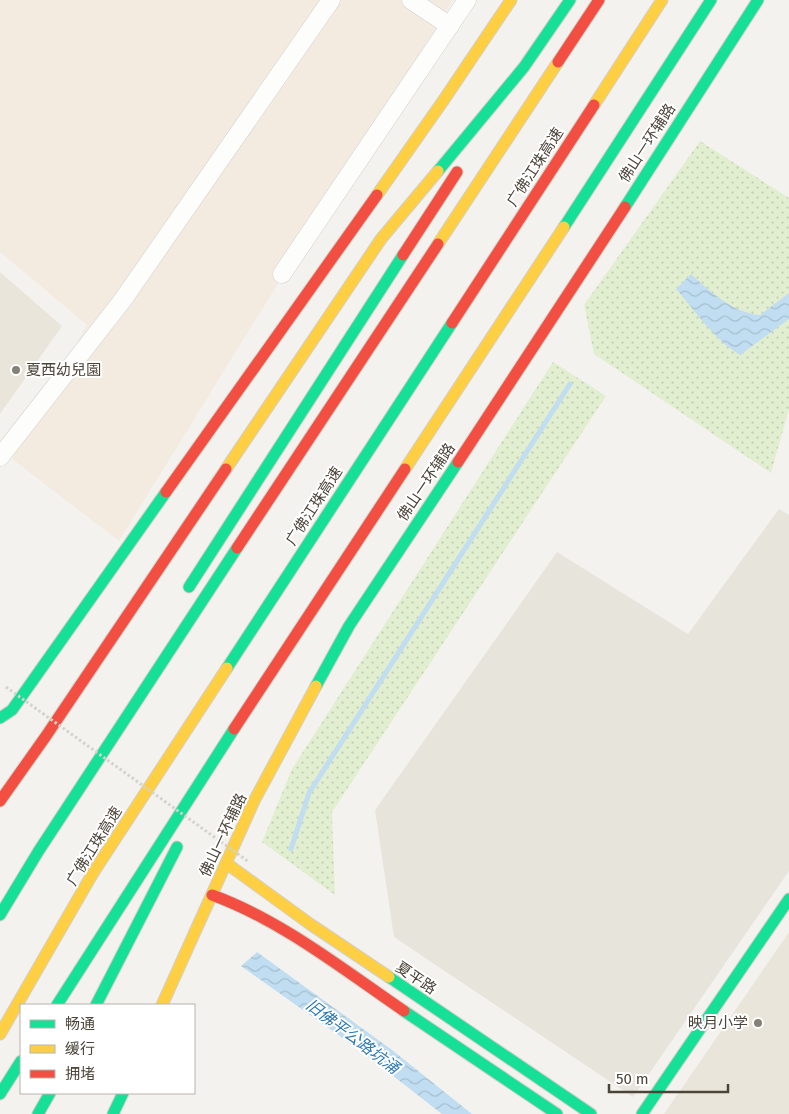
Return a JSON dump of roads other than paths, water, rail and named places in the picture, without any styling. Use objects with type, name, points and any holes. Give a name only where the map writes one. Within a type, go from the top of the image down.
[{"type":"main road","points":[[0,718],[12,710],[443,101],[511,0]]},
{"type":"main road","points":[[471,150],[570,0]]},
{"type":"main road","points":[[0,915],[73,798],[599,0]]},
{"type":"main road","name":"广佛江珠高速","points":[[0,1034],[93,873],[662,0]]},
{"type":"main road","points":[[58,1004],[253,700],[519,298],[711,0]]},
{"type":"main road","name":"佛山一环辅路","points":[[162,1004],[254,802],[349,626],[518,372],[758,0]]},
{"type":"main road","points":[[0,801],[381,239],[524,67]]},
{"type":"main road","points":[[182,599],[460,166]]},
{"type":"main road","points":[[199,804],[253,700]]},
{"type":"main road","points":[[0,706],[12,710]]},
{"type":"main road","points":[[73,798],[107,727]]},
{"type":"main road","points":[[97,1004],[181,839]]},
{"type":"main road","name":"夏平路","points":[[226,864],[310,924],[591,1114]]},
{"type":"main road","points":[[212,895],[237,904],[301,941],[557,1114]]},
{"type":"main road","points":[[642,1114],[789,899]]},
{"type":"main road","points":[[0,1094],[20,1063]]},
{"type":"main road","points":[[38,1114],[49,1094]]},
{"type":"main road","points":[[113,1114],[123,1094]]},
{"type":"street","points":[[0,457],[122,301],[330,0]]},
{"type":"street","points":[[411,0],[450,26]]},
{"type":"street","points":[[282,274],[467,0]]},
{"type":"water","points":[[691,274],[706,288],[732,306],[760,315],[789,293],[789,319],[740,355],[714,333],[676,289]]},
{"type":"water","name":"旧佛平公路坑涌","points":[[257,952],[392,1050],[472,1114],[442,1114],[365,1054],[241,966]]},
{"type":"waterway","points":[[291,849],[309,793],[570,384]]},
{"type":"place","name":"夏西幼兒園","points":[[16,370]]},
{"type":"place","name":"映月小学","points":[[758,1023]]}]
